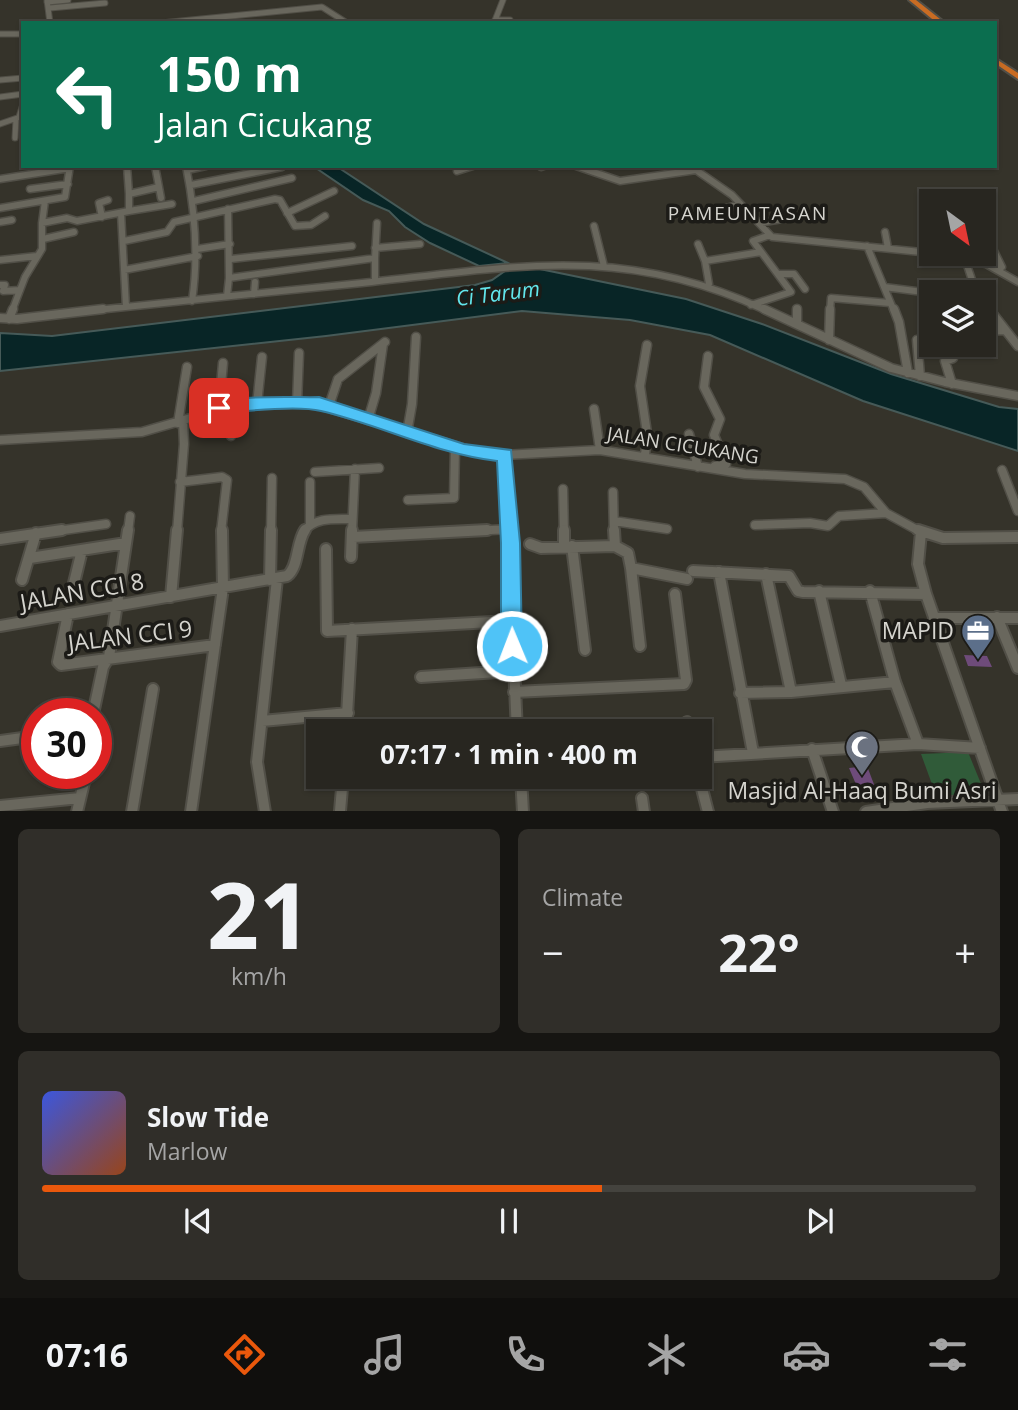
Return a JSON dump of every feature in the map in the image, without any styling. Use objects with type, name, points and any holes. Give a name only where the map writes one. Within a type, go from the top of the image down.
[{"type":"highway","points":[[904,0],[931,21]]},
{"type":"highway","points":[[912,0],[939,21]]},
{"type":"highway","points":[[997,62],[1018,77]]},
{"type":"highway","points":[[997,69],[1018,83]]},
{"type":"street","points":[[48,3],[68,0]]},
{"type":"street","points":[[494,21],[503,0]]},
{"type":"street","points":[[48,3],[105,3]]},
{"type":"street","points":[[48,3],[50,21]]},
{"type":"street","points":[[181,21],[322,7],[343,21]]},
{"type":"street","points":[[502,21],[510,20]]},
{"type":"street","points":[[0,34],[21,34]]},
{"type":"street","points":[[0,80],[21,78]]},
{"type":"street","points":[[0,97],[21,94]]},
{"type":"street","points":[[0,124],[19,117]]},
{"type":"street","points":[[15,138],[19,117]]},
{"type":"street","points":[[25,176],[26,168]]},
{"type":"street","points":[[0,179],[65,168]]},
{"type":"street","points":[[0,208],[67,196],[70,168]]},
{"type":"street","points":[[127,168],[130,211]]},
{"type":"street","points":[[155,168],[162,198]]},
{"type":"street","points":[[187,168],[194,201],[198,252],[192,301]]},
{"type":"street","points":[[191,185],[277,168]]},
{"type":"street","points":[[457,171],[467,168]]},
{"type":"street","points":[[583,168],[620,181],[695,168],[740,204],[770,235]]},
{"type":"street","points":[[194,201],[292,178]]},
{"type":"street","points":[[30,189],[68,184]]},
{"type":"street","points":[[129,194],[159,187]]},
{"type":"street","points":[[287,213],[334,191]]},
{"type":"street","points":[[124,242],[167,232],[171,230],[172,222],[278,199],[298,227],[317,223],[325,216]]},
{"type":"street","points":[[102,217],[99,203],[108,200]]},
{"type":"street","points":[[9,319],[43,239],[42,223],[46,201]]},
{"type":"street","points":[[42,223],[102,217],[172,204]]},
{"type":"street","points":[[723,209],[740,204]]},
{"type":"street","points":[[227,296],[231,259],[228,209]]},
{"type":"street","points":[[121,213],[126,307]]},
{"type":"street","points":[[759,223],[788,218]]},
{"type":"street","points":[[0,222],[12,220]]},
{"type":"street","points":[[375,281],[377,223]]},
{"type":"street","points":[[594,226],[604,266]]},
{"type":"street","points":[[43,239],[74,232]]},
{"type":"street","points":[[885,232],[888,248]]},
{"type":"street","points":[[751,305],[791,292],[753,241],[770,235],[919,252]]},
{"type":"street","points":[[124,270],[230,244]]},
{"type":"street","points":[[375,248],[420,244]]},
{"type":"street","points":[[698,244],[705,261],[709,285]]},
{"type":"street","points":[[231,259],[295,255],[352,246]]},
{"type":"street","points":[[867,246],[902,336],[908,373]]},
{"type":"street","points":[[705,261],[761,252]]},
{"type":"street","points":[[995,268],[1002,267],[996,255]]},
{"type":"street","points":[[0,260],[37,256]]},
{"type":"street","points":[[229,278],[374,258]]},
{"type":"street","points":[[0,318],[192,301],[520,264],[604,266],[644,270],[709,285],[876,362],[953,384],[1018,396]]},
{"type":"street","points":[[990,266],[1018,282]]},
{"type":"street","points":[[778,274],[794,274],[805,289]]},
{"type":"street","points":[[254,294],[255,282]]},
{"type":"street","points":[[0,285],[5,285],[3,291],[20,290]]},
{"type":"street","points":[[884,287],[919,291]]},
{"type":"street","points":[[829,340],[831,298],[890,303]]},
{"type":"street","points":[[797,309],[797,324]]},
{"type":"street","points":[[996,318],[1018,346]]},
{"type":"street","points":[[996,330],[1005,330]]},
{"type":"street","points":[[407,433],[412,404],[416,337]]},
{"type":"street","points":[[917,340],[920,376]]},
{"type":"street","points":[[329,406],[338,379],[384,343],[376,393],[368,420]]},
{"type":"street","points":[[645,456],[646,433],[640,386],[647,345]]},
{"type":"street","points":[[297,403],[299,353]]},
{"type":"street","points":[[708,356],[704,387],[720,419],[714,435],[726,464],[710,469]]},
{"type":"street","points":[[257,404],[262,357]]},
{"type":"street","points":[[952,357],[945,361],[953,384]]},
{"type":"street","points":[[219,408],[223,363]]},
{"type":"street","points":[[171,597],[184,444],[180,422],[187,367]]},
{"type":"street","name":"JALAN CICUKANG","points":[[0,440],[142,432],[232,406],[297,403],[329,406],[455,448],[505,455],[600,450],[745,474],[845,479],[864,487],[886,513],[921,532],[943,538],[1018,537]]},
{"type":"street","points":[[231,436],[232,406]]},
{"type":"street","points":[[594,409],[600,450]]},
{"type":"street","points":[[689,434],[698,467]]},
{"type":"street","points":[[408,500],[454,498],[455,448]]},
{"type":"street","points":[[505,455],[511,543],[512,671],[516,719]]},
{"type":"street","points":[[315,472],[379,468]]},
{"type":"street","points":[[351,557],[355,469]]},
{"type":"street","points":[[1002,470],[1018,510]]},
{"type":"street","points":[[180,482],[222,477],[227,480],[221,536],[222,588],[191,811]]},
{"type":"street","points":[[265,811],[257,762],[274,579],[272,478]]},
{"type":"street","points":[[310,482],[310,524]]},
{"type":"street","points":[[563,489],[568,546],[585,650]]},
{"type":"street","points":[[613,492],[615,546]]},
{"type":"street","points":[[755,524],[810,523],[828,526],[839,516],[886,513]]},
{"type":"street","points":[[96,698],[103,667],[109,657],[130,516]]},
{"type":"street","points":[[274,579],[291,574],[299,537],[310,524],[321,520],[351,519]]},
{"type":"street","points":[[614,521],[667,529]]},
{"type":"street","points":[[0,539],[106,524]]},
{"type":"street","points":[[353,537],[510,529]]},
{"type":"street","points":[[921,532],[918,564],[926,594],[1002,811]]},
{"type":"street","points":[[22,580],[36,533]]},
{"type":"street","points":[[30,558],[126,542]]},
{"type":"street","points":[[511,543],[537,547],[615,546],[628,553],[640,646]]},
{"type":"street","points":[[326,549],[326,630],[511,621]]},
{"type":"street","points":[[74,583],[82,550]]},
{"type":"street","points":[[631,569],[690,575],[719,572],[789,576],[798,591],[926,594]]},
{"type":"street","points":[[719,572],[753,753]]},
{"type":"street","points":[[766,574],[791,692]]},
{"type":"street","name":"JALAN CCI 8","points":[[0,625],[274,579]]},
{"type":"street","points":[[870,591],[895,682],[918,744]]},
{"type":"street","points":[[820,592],[841,685]]},
{"type":"street","points":[[514,692],[684,684],[686,680],[675,594]]},
{"type":"street","name":"JALAN CCI 9","points":[[68,614],[59,664],[215,645]]},
{"type":"street","points":[[997,617],[1018,668]]},
{"type":"street","points":[[934,618],[1018,618]]},
{"type":"street","points":[[347,719],[352,629]]},
{"type":"street","points":[[421,677],[512,671]]},
{"type":"street","points":[[740,693],[791,692],[841,685],[895,682]]},
{"type":"street","points":[[132,811],[153,689]]},
{"type":"street","points":[[262,721],[348,713]]},
{"type":"street","points":[[0,741],[21,738]]},
{"type":"street","points":[[712,756],[918,744],[980,748]]},
{"type":"street","points":[[812,749],[833,811]]},
{"type":"street","points":[[77,811],[82,789]]},
{"type":"street","points":[[340,811],[342,789]]},
{"type":"street","points":[[522,789],[523,811]]},
{"type":"street","points":[[702,789],[708,811]]},
{"type":"street","points":[[642,798],[644,811]]},
{"type":"street","points":[[0,806],[80,799]]},
{"type":"street","points":[[866,811],[1018,799]]},
{"type":"green space","points":[[968,752],[986,796],[937,798],[921,754]]},
{"type":"water","points":[[316,168],[339,168],[424,224],[508,263],[479,266],[430,243],[405,227],[389,211],[363,200]]},
{"type":"water","name":"Ci Tarum","points":[[530,267],[686,299],[762,324],[891,374],[999,407],[1018,409],[1018,451],[863,401],[710,335],[630,320],[522,311],[326,336],[0,371],[0,333],[52,336],[475,285],[492,280],[505,271]]},
{"type":"building","name":"MAPID","points":[[964,655],[987,656],[992,667],[968,666]]},
{"type":"building","name":"Masjid Al-Haaq Bumi Asri","points":[[867,766],[875,787],[858,789],[849,768]]},
{"type":"place","name":"MAPID","points":[[978,661]]},
{"type":"place","name":"Masjid Al-Haaq Bumi Asri","points":[[862,777]]},
{"type":"district","name":"PAMEUNTASAN","points":[[748,213]]},
{"type":"route","points":[[219,408],[319,404],[464,451],[505,455],[511,543],[512,646]]}]
